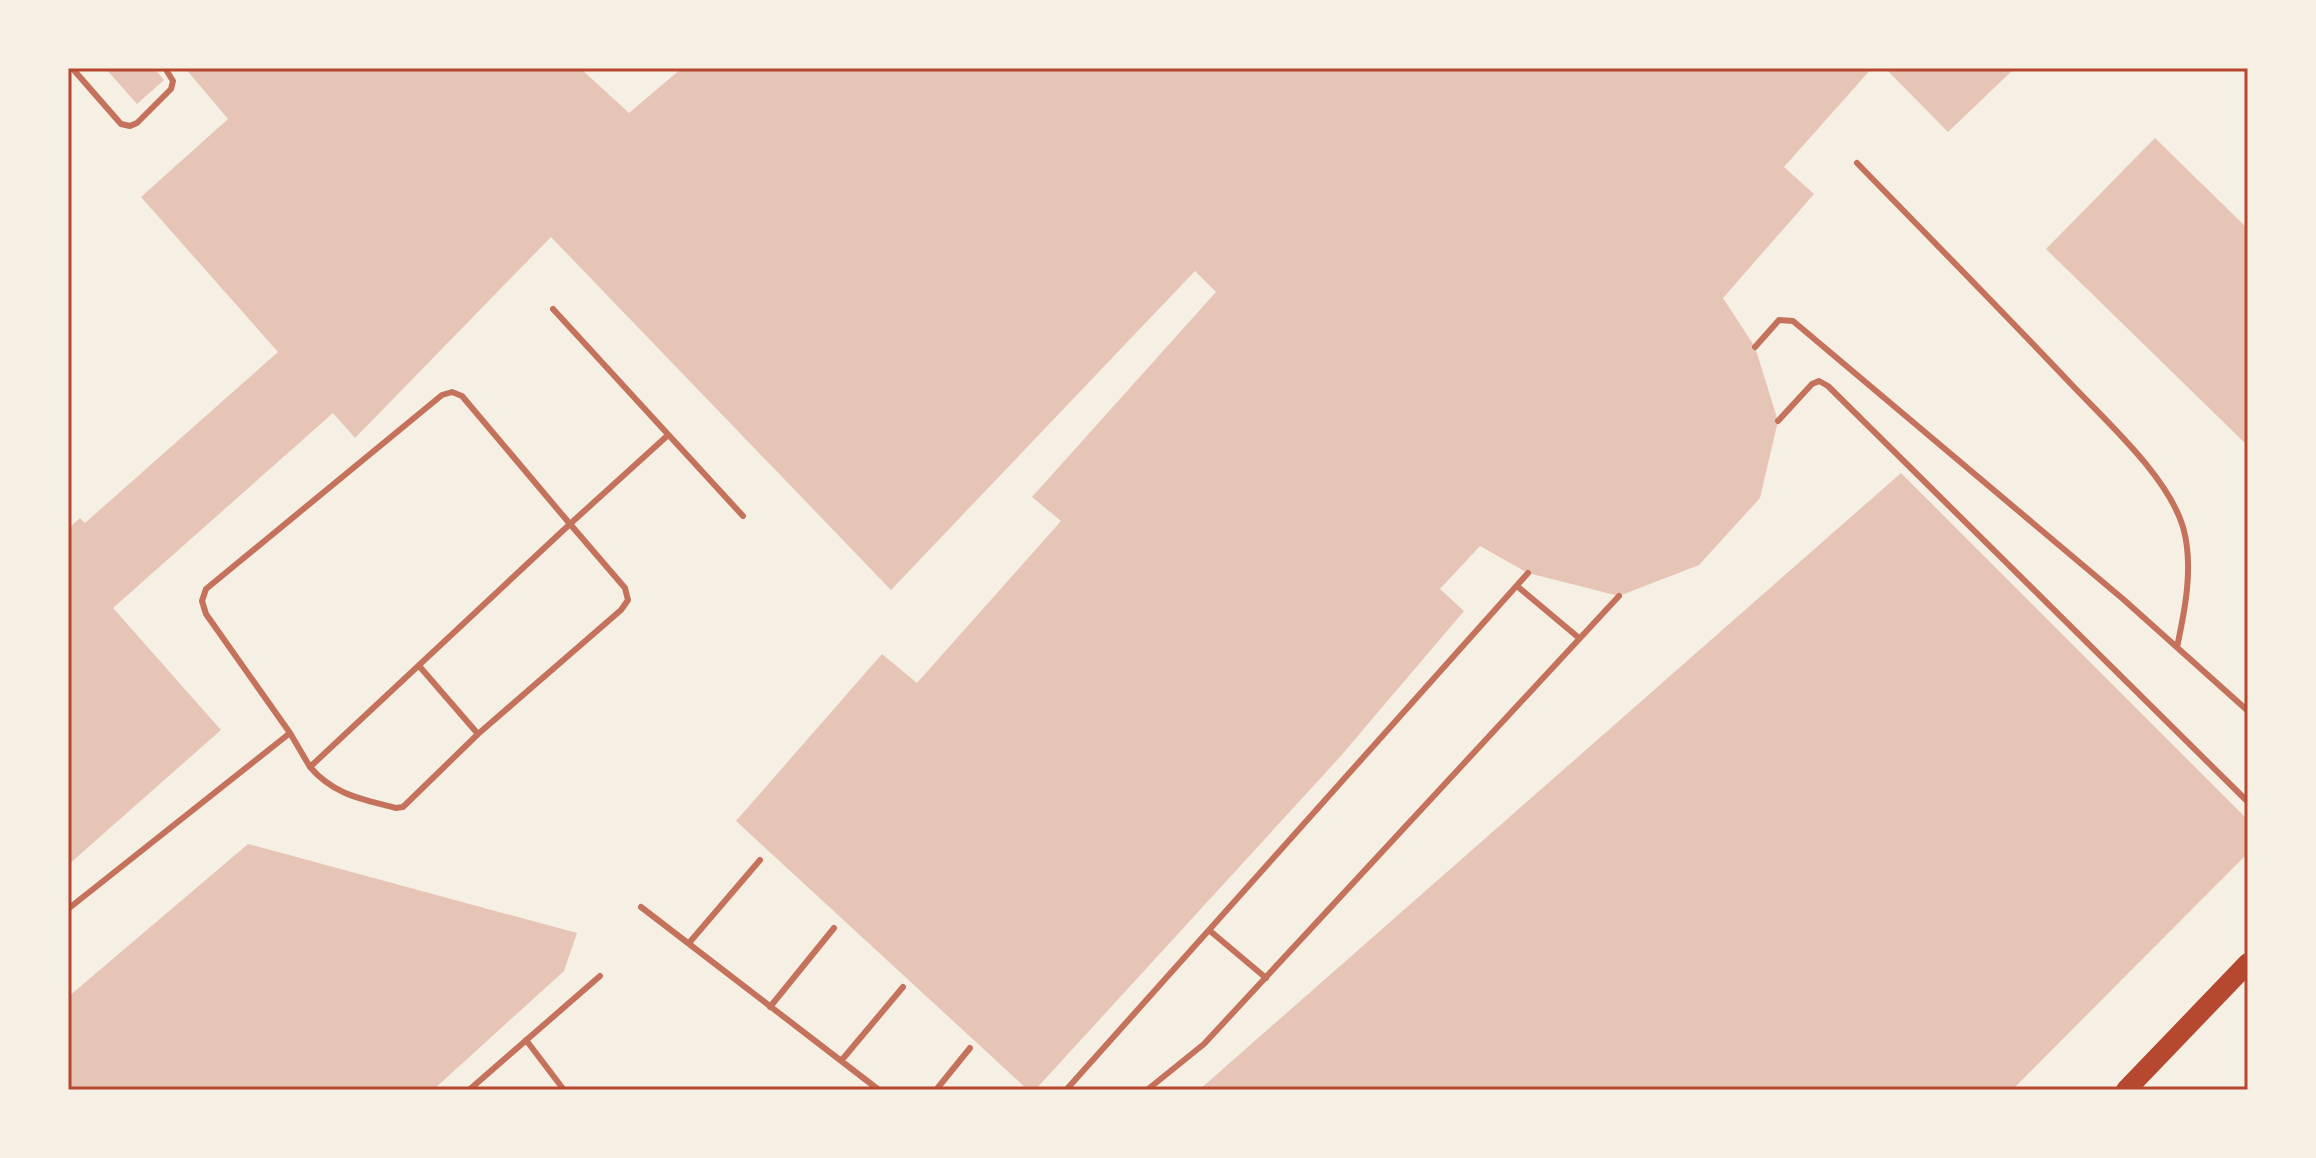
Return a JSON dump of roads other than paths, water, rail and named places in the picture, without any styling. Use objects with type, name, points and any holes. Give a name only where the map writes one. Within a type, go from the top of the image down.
[{"type":"main road","points":[[2126,1090],[2248,963]]},
{"type":"lane","points":[[72,68],[121,124],[130,126],[137,123],[171,89],[173,81],[165,68]]},
{"type":"lane","points":[[1857,163],[2113,428],[2169,493],[2184,529],[2188,568],[2184,617],[2177,647]]},
{"type":"lane","points":[[553,309],[743,516]]},
{"type":"lane","points":[[1755,347],[1779,320],[1793,321],[2248,711]]},
{"type":"lane","points":[[1778,421],[1812,384],[1819,381],[1828,386],[2248,802]]},
{"type":"lane","points":[[452,392],[462,396],[625,588],[628,600],[621,610],[478,734],[403,807],[396,808],[350,795],[325,784],[310,767],[290,733],[206,614],[202,601],[206,589],[442,395],[452,392]]},
{"type":"lane","points":[[310,767],[667,436]]},
{"type":"lane","points":[[1066,1090],[1528,573]]},
{"type":"lane","points":[[1517,586],[1579,638]]},
{"type":"lane","points":[[1147,1090],[1204,1044],[1619,596]]},
{"type":"lane","points":[[420,667],[478,734]]},
{"type":"lane","points":[[68,909],[290,733]]},
{"type":"lane","points":[[689,943],[760,860]]},
{"type":"lane","points":[[641,907],[879,1090]]},
{"type":"lane","points":[[770,1007],[834,928]]},
{"type":"lane","points":[[1209,930],[1266,978]]},
{"type":"lane","points":[[469,1090],[600,976]]},
{"type":"lane","points":[[841,1061],[903,987]]},
{"type":"lane","points":[[526,1040],[564,1090]]},
{"type":"lane","points":[[936,1090],[970,1048]]}]
